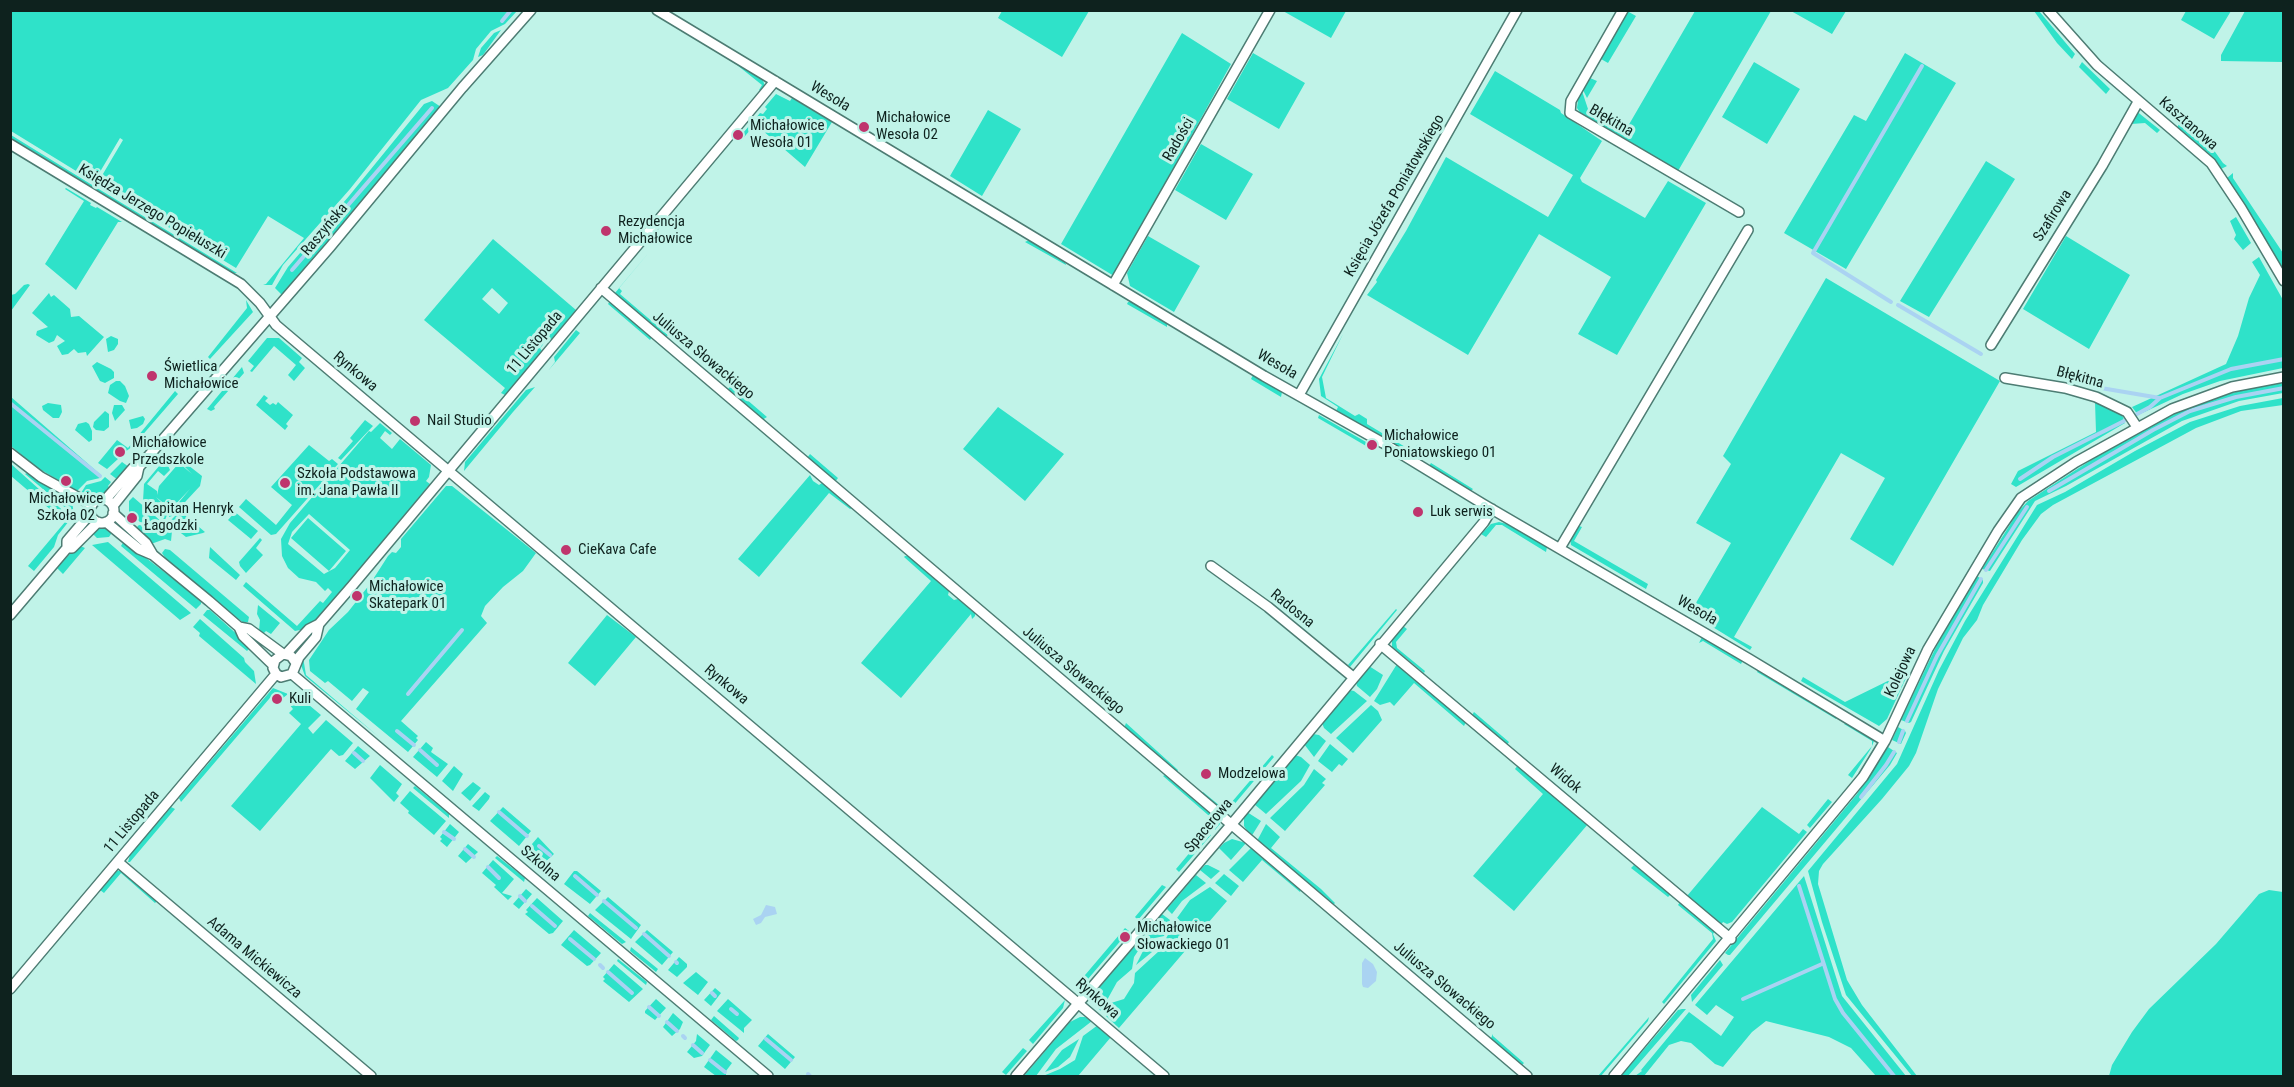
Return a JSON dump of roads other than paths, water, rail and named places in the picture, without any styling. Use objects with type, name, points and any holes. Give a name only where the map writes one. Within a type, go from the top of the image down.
[{"type":"street","name":"Raszyńska","points":[[102,522],[133,468],[139,467],[531,10]]},
{"type":"street","name":"Wesoła","points":[[657,10],[1299,396],[1376,438],[1885,741]]},
{"type":"street","name":"Radości","points":[[1113,285],[1270,10]]},
{"type":"street","name":"Księcia Józefa Poniatowskiego","points":[[1299,396],[1517,10]]},
{"type":"street","name":"Błękitna","points":[[1623,10],[1571,101],[1570,112],[1739,212]]},
{"type":"street","name":"Kasztanowa","points":[[2048,10],[2084,52],[2138,102],[2211,163],[2236,200],[2283,281]]},
{"type":"street","name":"11 Listopada","points":[[284,654],[309,629],[318,624],[775,81]]},
{"type":"street","name":"Szafirowa","points":[[1991,345],[2102,166],[2138,102]]},
{"type":"street","name":"Księdza Jerzego Popiełuszki","points":[[10,144],[242,284],[270,316]]},
{"type":"street","points":[[1560,548],[1748,230]]},
{"type":"street","name":"Juliusza Słowackiego","points":[[601,288],[1527,1077]]},
{"type":"street","name":"Rynkowa","points":[[270,316],[276,325],[1164,1077]]},
{"type":"street","name":"Błękitna","points":[[2005,378],[2065,388],[2096,397],[2127,412],[2138,427]]},
{"type":"street","name":"Kolejowa","points":[[1614,1077],[1858,784],[1885,741],[1928,649],[2018,501],[2035,487],[2138,427],[2202,396],[2244,384],[2283,378]]},
{"type":"street","points":[[10,453],[41,477],[91,509],[102,522],[140,549],[153,555],[239,627],[243,636],[284,677],[292,674],[296,663],[293,657],[284,654],[249,629],[239,627]]},
{"type":"street","points":[[10,615],[67,548],[67,541],[99,499],[111,506],[146,543],[153,555]]},
{"type":"street","name":"Spacerowa","points":[[1016,1077],[1231,825],[1484,522],[1492,509]]},
{"type":"street","points":[[67,548],[72,548],[102,522]]},
{"type":"street","name":"Radosna","points":[[1211,566],[1268,608],[1353,677]]},
{"type":"street","name":"11 Listopada","points":[[296,663],[316,637],[318,624]]},
{"type":"street","name":"Widok","points":[[1380,644],[1731,939]]},
{"type":"street","points":[[275,669],[276,658],[284,654]]},
{"type":"street","name":"11 Listopada","points":[[10,988],[118,862],[275,669]]},
{"type":"street","name":"Szkolna","points":[[292,674],[768,1077]]},
{"type":"street","name":"Adama Mickiewicza","points":[[118,862],[371,1077]]},
{"type":"water","points":[[766,905],[775,907],[777,914],[765,917],[761,923],[756,925],[753,919],[761,915]]},
{"type":"water","points":[[1365,958],[1373,964],[1377,972],[1376,981],[1368,988],[1363,987],[1362,984],[1362,963]]},
{"type":"waterway","points":[[502,21],[511,10]]},
{"type":"waterway","points":[[1891,302],[1813,253],[1922,66]]},
{"type":"waterway","points":[[292,270],[432,108]]},
{"type":"waterway","points":[[1898,305],[1981,354]]},
{"type":"waterway","points":[[2137,414],[2160,398],[2231,369],[2284,359]]},
{"type":"waterway","points":[[2095,387],[2160,398]]},
{"type":"waterway","points":[[2049,491],[2190,411],[2236,397],[2284,388]]},
{"type":"waterway","points":[[10,403],[100,476]]},
{"type":"waterway","points":[[2020,479],[2053,457],[2124,421]]},
{"type":"waterway","points":[[1986,570],[2027,507]]},
{"type":"waterway","points":[[1907,721],[1937,656],[1981,579]]},
{"type":"waterway","points":[[408,694],[462,630]]},
{"type":"waterway","points":[[397,731],[414,745]]},
{"type":"waterway","points":[[1899,742],[1903,731]]},
{"type":"waterway","points":[[420,750],[437,765]]},
{"type":"waterway","points":[[1861,797],[1894,752]]},
{"type":"waterway","points":[[354,753],[363,761]]},
{"type":"waterway","points":[[499,812],[527,836]]},
{"type":"waterway","points":[[444,832],[454,839]]},
{"type":"waterway","points":[[539,846],[550,855]]},
{"type":"waterway","points":[[465,849],[474,857]]},
{"type":"waterway","points":[[488,867],[499,878]]},
{"type":"waterway","points":[[575,876],[597,895]]},
{"type":"waterway","points":[[1799,886],[1835,999],[1843,1013],[1894,1076]]},
{"type":"waterway","points":[[520,896],[525,901]]},
{"type":"waterway","points":[[604,901],[636,928]]},
{"type":"waterway","points":[[532,906],[555,926]]},
{"type":"waterway","points":[[644,934],[669,956]]},
{"type":"waterway","points":[[570,939],[594,959]]},
{"type":"waterway","points":[[1743,999],[1822,964]]},
{"type":"waterway","points":[[600,965],[603,968]]},
{"type":"waterway","points":[[608,972],[632,993]]},
{"type":"waterway","points":[[712,993],[715,996]]},
{"type":"waterway","points":[[649,1007],[659,1016]]},
{"type":"waterway","points":[[731,1009],[737,1014]]},
{"type":"waterway","points":[[667,1022],[677,1031]]},
{"type":"waterway","points":[[766,1039],[791,1060]]},
{"type":"waterway","points":[[693,1045],[702,1053]]},
{"type":"waterway","points":[[710,1060],[725,1072]]},
{"type":"place","name":"Michałowice Wesoła 02","points":[[864,127]]},
{"type":"place","name":"Michałowice Wesoła 01","points":[[738,135]]},
{"type":"place","name":"Rezydencja Michałowice","points":[[606,231]]},
{"type":"place","name":"Świetlica Michałowice","points":[[152,376]]},
{"type":"place","name":"Nail Studio","points":[[415,421]]},
{"type":"place","name":"Michałowice Poniatowskiego 01","points":[[1372,445]]},
{"type":"place","name":"Michałowice Przedszkole","points":[[120,452]]},
{"type":"place","name":"Michałowice Szkoła 02","points":[[66,481]]},
{"type":"place","name":"Szkoła Podstawowa im. Jana Pawła II","points":[[285,483]]},
{"type":"place","name":"Luk serwis","points":[[1418,512]]},
{"type":"place","name":"Kapitan Henryk Łagodzki","points":[[132,518]]},
{"type":"place","name":"CieKava Cafe","points":[[566,550]]},
{"type":"place","name":"Michałowice Skatepark 01","points":[[357,596]]},
{"type":"place","name":"Kuli","points":[[277,699]]},
{"type":"place","name":"Modzelowa","points":[[1206,774]]},
{"type":"place","name":"Michałowice Słowackiego 01","points":[[1125,937]]}]
